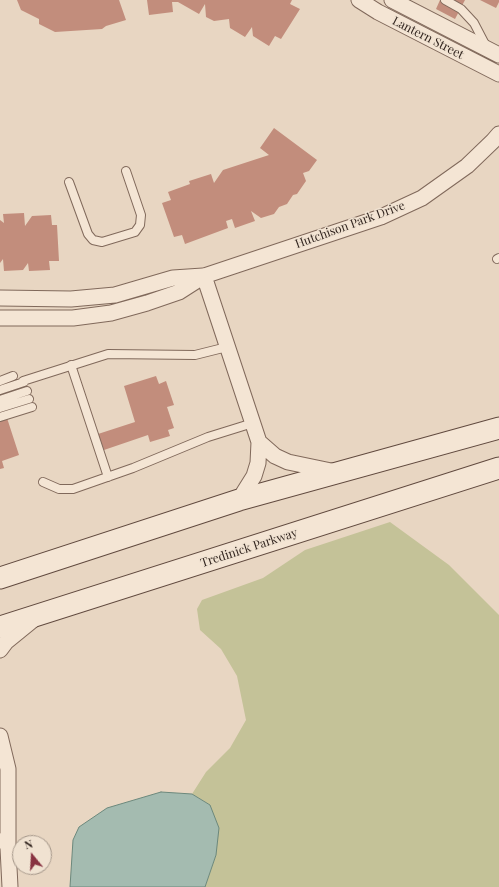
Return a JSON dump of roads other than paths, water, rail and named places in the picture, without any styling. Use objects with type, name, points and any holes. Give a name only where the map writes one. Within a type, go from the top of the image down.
[{"type":"street","name":"Lantern Street","points":[[359,0],[378,12],[499,74]]},
{"type":"street","name":"Lantern Street","points":[[392,0],[493,52]]},
{"type":"street","name":"Hutchison Park Drive","points":[[0,298],[71,299],[115,295],[173,278],[204,276],[381,217],[422,198],[467,166],[499,134]]},
{"type":"street","name":"Hutchison Park Drive","points":[[0,318],[73,318],[112,313],[180,292],[204,276]]},
{"type":"street","points":[[204,276],[259,442],[258,463],[254,476],[238,500]]},
{"type":"street","points":[[0,578],[238,500],[499,428]]},
{"type":"street","points":[[259,442],[275,456],[288,462],[336,472]]},
{"type":"street","name":"Tredinick Parkway","points":[[0,628],[499,468]]},
{"type":"street","points":[[0,567],[26,570]]},
{"type":"street","points":[[0,650],[6,642],[39,615]]},
{"type":"street","points":[[0,736],[8,769],[8,848],[10,887]]},
{"type":"street","points":[[0,823],[8,848]]},
{"type":"lane","points":[[445,0],[461,9],[474,23],[493,52]]},
{"type":"lane","points":[[69,182],[88,234],[93,240],[102,242],[135,232],[140,225],[141,215],[126,171]]},
{"type":"lane","points":[[0,390],[71,365],[108,354],[196,355],[227,347]]},
{"type":"lane","points":[[71,365],[108,477]]},
{"type":"lane","points":[[0,381],[13,376]]},
{"type":"lane","points":[[0,400],[29,399]]},
{"type":"lane","points":[[0,408],[29,399]]},
{"type":"lane","points":[[0,418],[29,399]]},
{"type":"lane","points":[[44,482],[59,489],[73,489],[141,465],[208,437],[253,423]]}]
